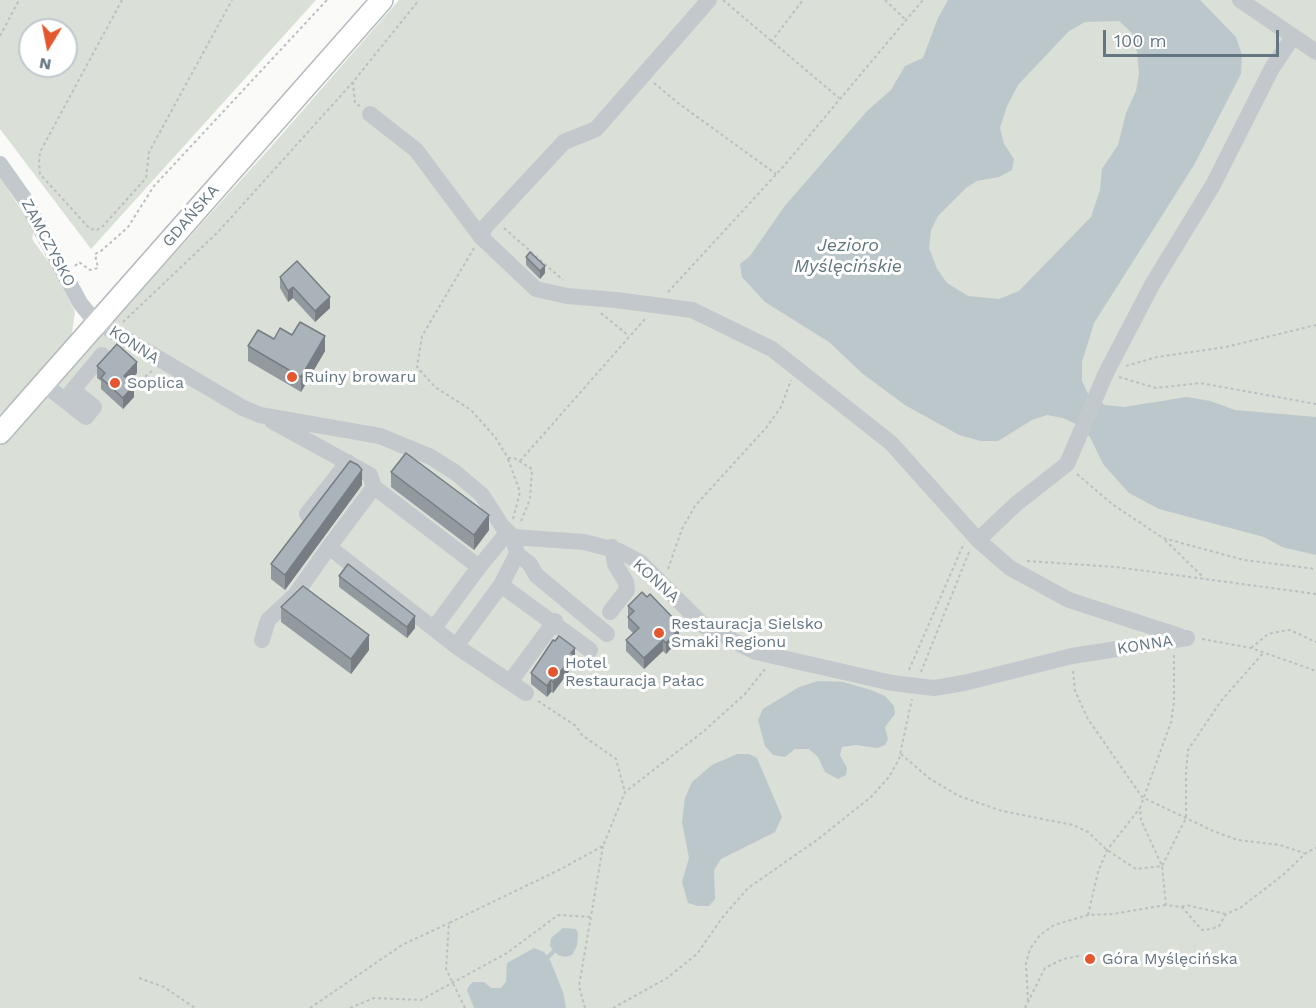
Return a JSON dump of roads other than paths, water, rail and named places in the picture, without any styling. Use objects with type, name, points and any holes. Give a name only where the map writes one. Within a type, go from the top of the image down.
[{"type":"main road","name":"GDAŃSKA","points":[[0,433],[44,384],[105,326],[382,0]]},
{"type":"street","points":[[481,237],[493,218],[564,142],[596,129],[709,0]]},
{"type":"street","points":[[1240,0],[1316,52]]},
{"type":"street","points":[[370,114],[416,150],[481,237],[536,290],[548,294],[658,305],[700,314],[740,336],[772,349],[891,443],[975,537],[1067,464],[1106,373],[1152,283],[1213,185],[1272,68],[1293,37]]},
{"type":"street","name":"ZAMCZYSKO","points":[[0,164],[24,198],[80,303],[105,326]]},
{"type":"street","name":"KONNA","points":[[105,326],[230,403],[260,415],[380,436],[431,457],[456,473],[482,495],[512,541],[584,542],[612,548],[640,562],[704,626],[756,652],[914,687],[964,683],[1072,657],[1180,639],[1069,600],[1023,578],[999,560],[975,537]]},
{"type":"street","points":[[44,384],[68,395],[102,355]]},
{"type":"street","points":[[260,415],[370,475],[374,488],[479,567]]},
{"type":"street","points":[[307,514],[348,462]]},
{"type":"street","points":[[261,640],[268,620],[295,595],[374,488]]},
{"type":"street","points":[[434,628],[479,567],[512,541]]},
{"type":"street","points":[[456,646],[501,585],[512,541]]},
{"type":"street","points":[[512,541],[536,575],[607,634]]},
{"type":"street","points":[[329,547],[456,646],[526,693]]},
{"type":"street","points":[[610,612],[627,590],[626,582],[615,564],[612,548]]},
{"type":"street","points":[[501,585],[590,650]]},
{"type":"street","points":[[510,682],[554,622]]},
{"type":"water","name":"Jezioro Myślęcińskie","points":[[948,0],[1200,0],[1236,37],[1242,55],[1241,74],[1194,165],[1094,323],[1082,362],[1082,381],[1089,396],[1105,405],[1124,407],[1187,397],[1210,401],[1235,410],[1316,417],[1316,555],[1282,547],[1264,537],[1159,509],[1129,493],[1103,464],[1090,437],[1076,424],[1063,418],[1047,415],[1032,420],[998,441],[981,441],[959,435],[905,405],[863,374],[829,342],[765,302],[742,277],[740,264],[750,256],[784,207],[867,111],[891,90],[905,66],[923,58],[938,18]],"holes":[[[1119,21],[1132,33],[1139,74],[1136,91],[1126,113],[1118,145],[1102,169],[1100,190],[1091,217],[1019,291],[999,299],[968,296],[947,283],[937,269],[929,248],[931,230],[938,216],[966,188],[977,181],[999,177],[1012,170],[1014,159],[1004,144],[1000,128],[1007,106],[1018,85],[1069,31],[1085,22]]]},
{"type":"water","points":[[818,681],[843,682],[871,690],[885,696],[894,706],[895,714],[885,727],[888,739],[885,745],[877,748],[856,745],[842,747],[840,755],[847,768],[846,775],[838,779],[825,772],[818,757],[809,749],[795,749],[785,757],[773,755],[765,746],[758,720],[763,709],[799,687]]},
{"type":"water","points":[[737,754],[749,754],[757,758],[782,817],[775,832],[721,859],[714,870],[715,899],[709,906],[698,906],[688,903],[682,882],[689,858],[682,822],[685,798],[692,782],[712,765]]},
{"type":"water","points":[[563,928],[576,929],[578,933],[577,946],[572,955],[565,957],[558,955],[550,946],[551,938]]},
{"type":"water","points":[[534,948],[544,952],[550,960],[563,992],[566,1008],[474,1008],[467,990],[473,982],[484,982],[491,988],[501,988],[506,982],[507,963]]},
{"type":"waterway","points":[[548,957],[554,951]]},
{"type":"place","name":"Ruiny browaru","points":[[292,377]]},
{"type":"place","name":"Soplica","points":[[115,383]]},
{"type":"place","name":"Restauracja Sielsko Smaki Regionu","points":[[659,633]]},
{"type":"place","name":"Hotel Restauracja Pałac","points":[[553,672]]},
{"type":"place","name":"Góra Myślęcińska","points":[[1090,959]]}]
